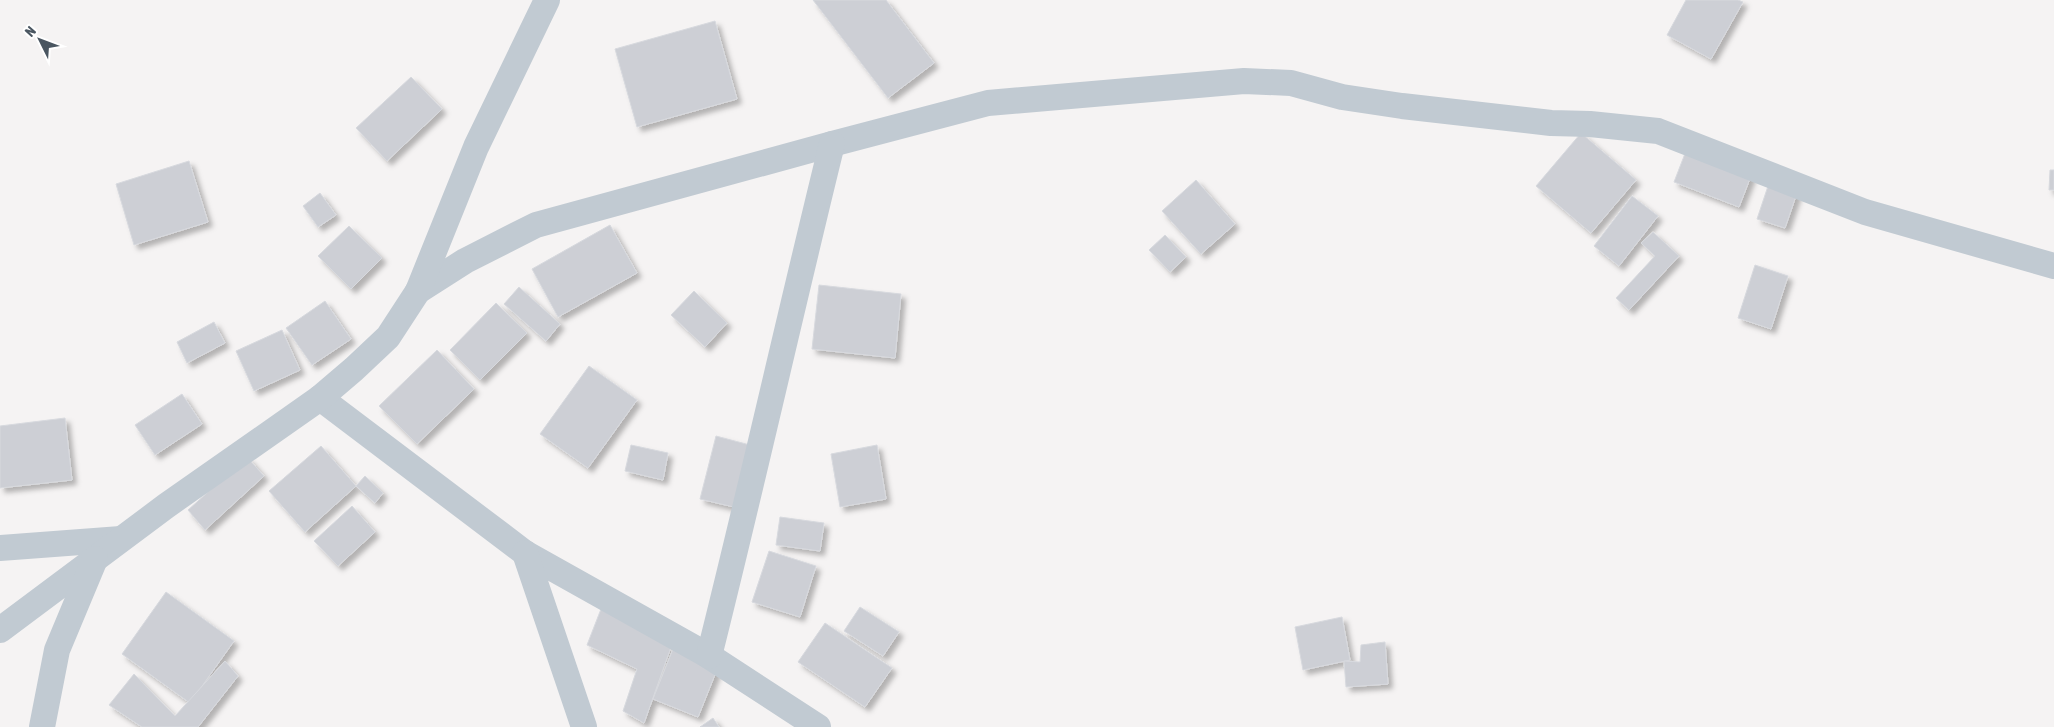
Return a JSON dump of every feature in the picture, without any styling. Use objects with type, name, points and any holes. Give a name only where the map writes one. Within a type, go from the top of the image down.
[{"type":"street","points":[[0,630],[121,539],[320,398],[388,336],[418,291],[476,147],[547,0]]},
{"type":"street","points":[[418,291],[465,260],[536,225],[988,103],[1244,81],[1291,83],[1342,97],[1394,105],[1551,122],[1658,131],[1865,212],[2054,266]]},
{"type":"street","points":[[709,656],[752,484],[791,311],[832,144]]},
{"type":"street","points":[[320,398],[525,553],[709,656],[818,727]]},
{"type":"street","points":[[0,548],[121,539]]},
{"type":"street","points":[[525,553],[584,727]]},
{"type":"street","points":[[42,727],[57,650],[96,558]]},
{"type":"building","points":[[813,0],[886,0],[934,63],[888,98]]},
{"type":"building","points":[[1686,0],[1738,0],[1743,2],[1711,59],[1667,35]]},
{"type":"building","points":[[715,21],[737,99],[637,127],[615,49]]},
{"type":"building","points":[[411,77],[442,109],[387,161],[356,128]]},
{"type":"building","points":[[1581,133],[1636,180],[1591,233],[1536,186]]},
{"type":"building","points":[[1691,138],[1756,163],[1739,207],[1674,182]]},
{"type":"building","points":[[189,161],[208,222],[134,245],[116,184]]},
{"type":"building","points":[[2050,170],[2054,170],[2054,190],[2049,190]]},
{"type":"building","points":[[1772,174],[1800,184],[1785,228],[1757,219]]},
{"type":"building","points":[[1196,180],[1235,224],[1201,254],[1162,211]]},
{"type":"building","points":[[320,193],[336,215],[318,227],[303,206]]},
{"type":"building","points":[[1632,196],[1658,216],[1619,266],[1594,246]]},
{"type":"building","points":[[610,225],[637,273],[558,317],[532,269]]},
{"type":"building","points":[[349,226],[382,258],[351,289],[318,256]]},
{"type":"building","points":[[1653,232],[1679,256],[1629,310],[1616,298],[1655,256],[1641,243]]},
{"type":"building","points":[[1165,235],[1186,257],[1170,272],[1149,250]]},
{"type":"building","points":[[1755,265],[1788,276],[1771,329],[1738,318]]},
{"type":"building","points":[[819,285],[901,294],[895,358],[812,349]]},
{"type":"building","points":[[519,287],[560,324],[546,341],[504,304]]},
{"type":"building","points":[[694,291],[727,323],[705,347],[671,315]]},
{"type":"building","points":[[325,301],[351,339],[312,365],[286,328]]},
{"type":"building","points":[[496,303],[527,333],[480,380],[450,350]]},
{"type":"building","points":[[214,322],[225,343],[187,363],[177,342]]},
{"type":"building","points":[[282,330],[300,370],[254,391],[236,351]]},
{"type":"building","points":[[437,350],[474,389],[417,444],[379,406]]},
{"type":"building","points":[[589,366],[637,400],[588,468],[540,434]]},
{"type":"building","points":[[182,394],[202,424],[155,455],[135,425]]},
{"type":"building","points":[[65,418],[72,480],[0,488],[0,426]]},
{"type":"building","points":[[716,436],[750,445],[734,507],[700,499]]},
{"type":"building","points":[[631,445],[668,453],[663,480],[625,471]]},
{"type":"building","points":[[877,445],[886,499],[840,507],[831,454]]},
{"type":"building","points":[[321,446],[356,486],[305,532],[269,491]]},
{"type":"building","points":[[247,457],[264,476],[205,530],[188,510]]},
{"type":"building","points":[[365,476],[383,493],[375,503],[356,486]]},
{"type":"building","points":[[352,506],[375,532],[338,566],[314,541]]},
{"type":"building","points":[[780,517],[824,523],[820,551],[776,545]]},
{"type":"building","points":[[769,551],[816,566],[800,617],[752,602]]},
{"type":"building","points":[[166,592],[234,641],[190,703],[122,654]]},
{"type":"building","points":[[860,607],[899,632],[883,656],[844,631]]},
{"type":"building","points":[[601,609],[671,647],[644,723],[623,711],[637,669],[587,645]]},
{"type":"building","points":[[1342,617],[1350,660],[1303,670],[1295,627]]},
{"type":"building","points":[[825,623],[892,668],[865,707],[798,662]]},
{"type":"building","points":[[1385,642],[1388,684],[1346,687],[1344,661],[1360,662],[1361,645]]},
{"type":"building","points":[[673,649],[718,667],[698,717],[653,699]]},
{"type":"building","points":[[225,661],[238,676],[198,727],[142,727],[109,705],[134,674],[175,716]]},
{"type":"building","points":[[713,718],[719,727],[700,727]]}]
